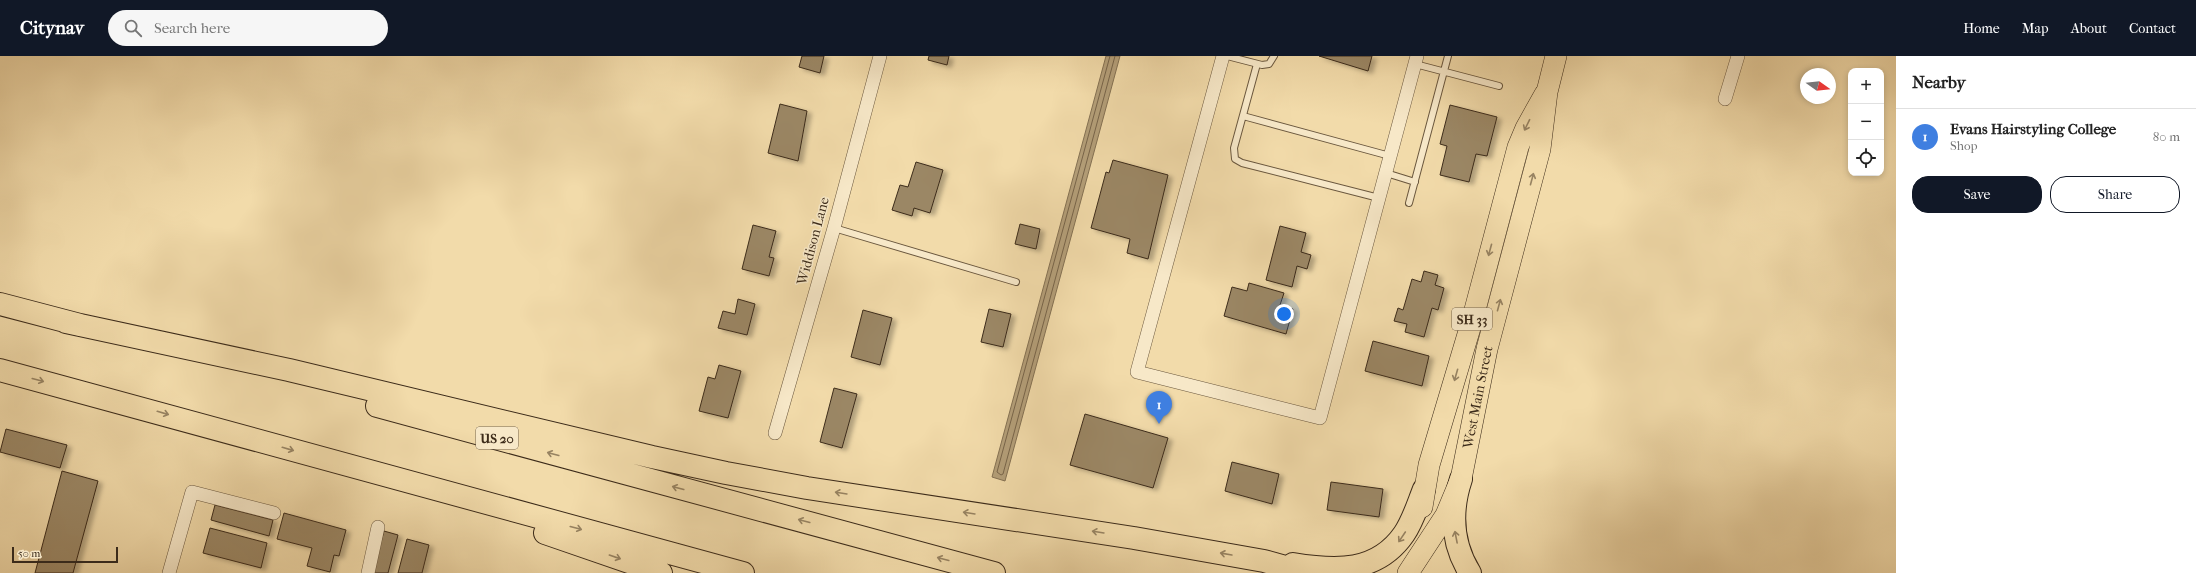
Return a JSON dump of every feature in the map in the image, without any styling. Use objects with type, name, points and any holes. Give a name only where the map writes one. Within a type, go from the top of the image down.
[{"type":"highway","name":"US 20","points":[[0,304],[994,573]]},
{"type":"highway","points":[[66,322],[281,368],[645,456],[726,473],[806,488],[1134,538],[1264,561],[1334,570],[1357,568],[1369,564],[1379,559],[1398,543],[1405,533],[1424,489]]},
{"type":"highway","points":[[0,370],[125,402],[353,468],[744,573]]},
{"type":"highway","points":[[353,468],[661,573]]},
{"type":"highway","name":"SH 33","points":[[1461,479],[1454,506],[1455,534],[1463,561],[1470,573]]},
{"type":"highway","points":[[1264,561],[1307,573]]},
{"type":"main road","name":"West Main Street","points":[[1408,573],[1421,563],[1446,515],[1461,479],[1486,349],[1540,149],[1547,92],[1556,56]]},
{"type":"main road","name":"West Main Street","points":[[1421,563],[1424,489],[1518,147],[1535,109],[1547,92]]},
{"type":"street","name":"Widdison Lane","points":[[775,433],[834,228],[880,56]]},
{"type":"street","points":[[1223,56],[1137,372],[1320,418],[1416,60]]},
{"type":"street","points":[[1725,99],[1738,56]]},
{"type":"street","points":[[169,573],[192,492],[274,514]]},
{"type":"street","points":[[368,573],[378,527]]},
{"type":"lane","points":[[1227,56],[1257,64],[1269,64],[1274,56]]},
{"type":"lane","points":[[1409,203],[1448,56]]},
{"type":"lane","points":[[1416,60],[1444,72],[1500,86]]},
{"type":"lane","points":[[1257,64],[1234,148],[1235,159],[1242,163],[1379,198]]},
{"type":"lane","points":[[1243,116],[1390,156]]},
{"type":"lane","points":[[1386,173],[1415,182]]},
{"type":"lane","points":[[834,228],[1016,282]]},
{"type":"water","points":[[1106,56],[1120,56],[1005,481],[992,477]]},
{"type":"building","points":[[802,56],[824,56],[820,73],[799,67]]},
{"type":"building","points":[[929,56],[949,56],[947,65],[928,60]]},
{"type":"building","points":[[1319,56],[1372,56],[1368,71]]},
{"type":"building","points":[[780,104],[807,111],[798,161],[768,153]]},
{"type":"building","points":[[1450,105],[1497,117],[1487,156],[1476,154],[1469,182],[1440,175],[1447,146],[1440,144]]},
{"type":"building","points":[[1113,160],[1168,175],[1148,259],[1127,253],[1130,239],[1091,228],[1106,172],[1109,173]]},
{"type":"building","points":[[916,162],[943,170],[930,213],[914,208],[912,216],[892,210],[900,185],[908,187]]},
{"type":"building","points":[[1020,224],[1040,229],[1036,249],[1015,244]]},
{"type":"building","points":[[753,225],[776,231],[769,257],[774,258],[769,276],[742,269]]},
{"type":"building","points":[[1280,226],[1306,233],[1301,252],[1311,255],[1307,269],[1297,266],[1292,287],[1266,280]]},
{"type":"building","points":[[1424,271],[1438,275],[1435,285],[1444,288],[1438,310],[1432,308],[1424,337],[1405,332],[1407,324],[1394,321],[1398,308],[1403,310],[1412,279],[1421,282]]},
{"type":"building","points":[[1249,283],[1284,293],[1280,305],[1293,309],[1286,334],[1224,316],[1232,287],[1247,291]]},
{"type":"building","points":[[738,299],[755,304],[747,335],[718,328],[723,311],[735,314]]},
{"type":"building","points":[[989,309],[1011,314],[1003,347],[981,342]]},
{"type":"building","points":[[863,310],[892,318],[880,365],[851,357]]},
{"type":"building","points":[[1373,341],[1429,356],[1422,386],[1365,371]]},
{"type":"building","points":[[719,365],[741,371],[728,418],[699,411],[708,377],[715,379]]},
{"type":"building","points":[[834,388],[857,394],[842,448],[820,442]]},
{"type":"building","points":[[1085,414],[1168,438],[1153,488],[1070,465]]},
{"type":"building","points":[[6,429],[67,445],[60,468],[0,452]]},
{"type":"building","points":[[1232,462],[1279,474],[1272,504],[1225,491]]},
{"type":"building","points":[[62,471],[98,481],[73,573],[35,573]]},
{"type":"building","points":[[1331,482],[1383,489],[1379,517],[1327,510]]},
{"type":"building","points":[[215,505],[273,520],[269,536],[211,520]]},
{"type":"building","points":[[284,513],[346,530],[339,556],[334,555],[330,572],[307,566],[312,548],[277,539]]},
{"type":"building","points":[[210,528],[267,543],[261,568],[203,553]]},
{"type":"building","points":[[384,531],[398,535],[388,573],[372,573]]},
{"type":"building","points":[[407,539],[429,545],[422,573],[398,573]]},
{"type":"place","name":"Evans Hairstyling College","points":[[1159,424]]}]
